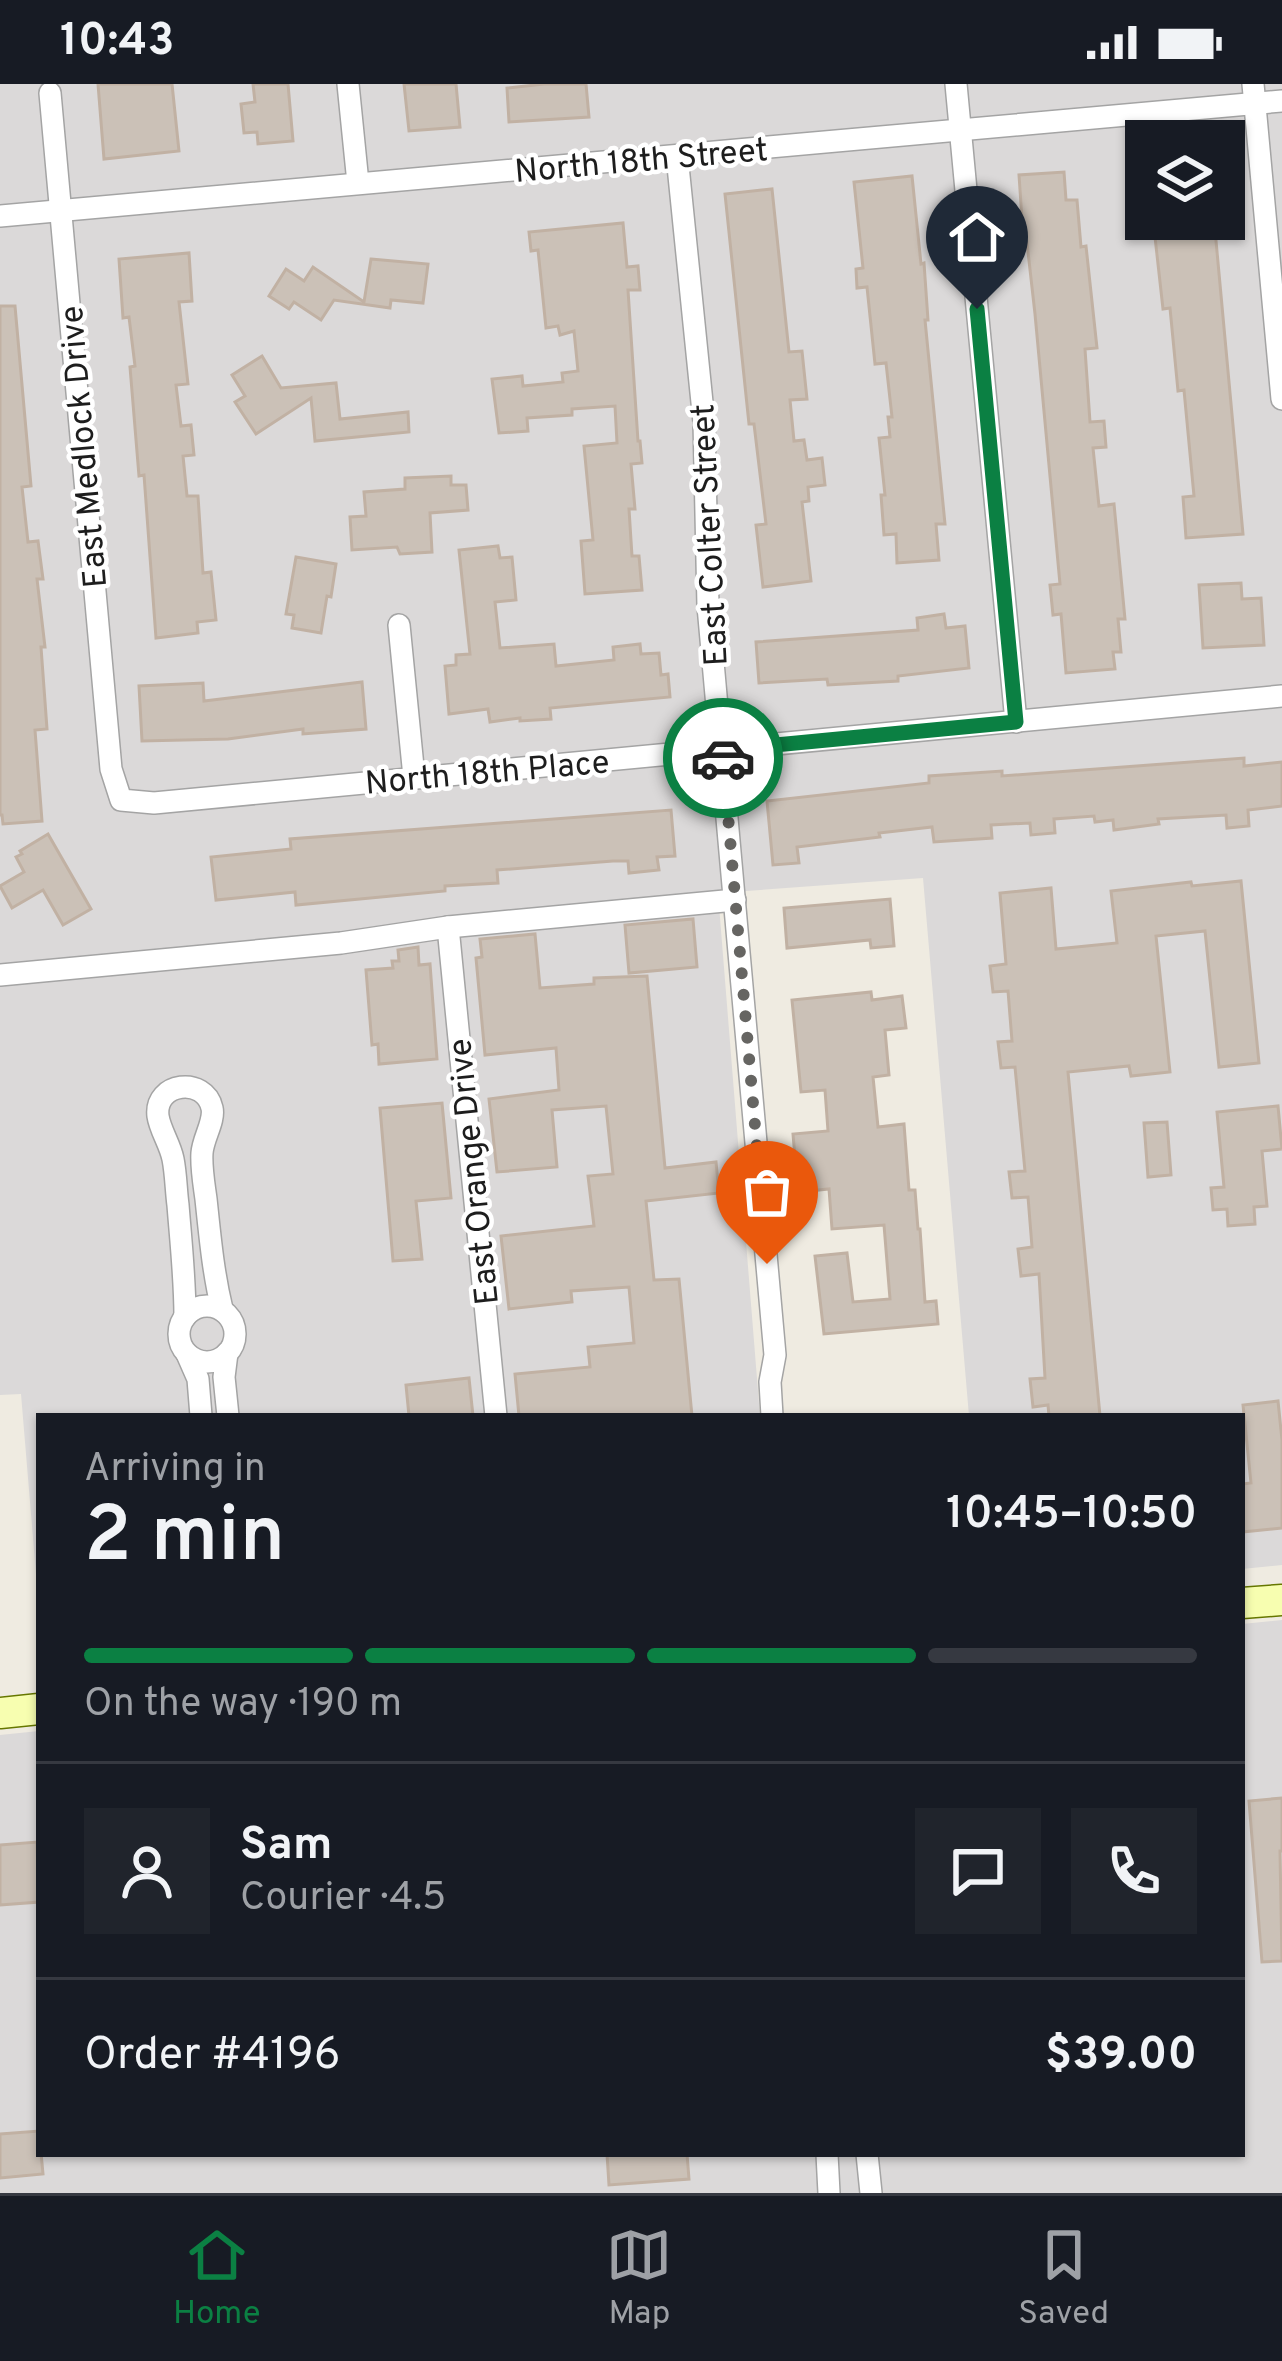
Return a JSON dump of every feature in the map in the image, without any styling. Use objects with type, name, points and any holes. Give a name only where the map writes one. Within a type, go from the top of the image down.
[{"type":"street","points":[[348,84],[358,183]]},
{"type":"street","points":[[956,84],[1016,722]]},
{"type":"street","name":"East Medlock Drive","points":[[50,93],[111,769],[121,800]]},
{"type":"street","points":[[1254,94],[1282,399]]},
{"type":"street","name":"North 18th Street","points":[[0,216],[960,130],[1254,94],[1282,101]]},
{"type":"street","name":"East Colter Street","points":[[677,156],[704,422],[708,606],[775,1354],[772,1413]]},
{"type":"street","points":[[399,625],[414,777]]},
{"type":"street","name":"North 18th Place","points":[[121,800],[154,802],[1282,696]]},
{"type":"street","points":[[0,975],[735,900]]},
{"type":"street","name":"East Orange Drive","points":[[448,927],[496,1413]]},
{"type":"street","points":[[185,1317],[173,1158],[158,1122],[158,1107],[165,1094],[177,1087],[192,1087],[212,1106],[202,1156],[214,1275],[222,1309],[235,1330],[235,1339],[220,1359],[203,1362],[188,1354]]},
{"type":"street","points":[[201,1413],[198,1379],[179,1337],[180,1327],[197,1307],[222,1309]]},
{"type":"street","points":[[227,1353],[228,1413]]},
{"type":"street","points":[[1245,1604],[1282,1600]]},
{"type":"street","points":[[0,1713],[36,1709]]},
{"type":"street","points":[[827,2157],[829,2193]]},
{"type":"street","points":[[867,2157],[871,2193]]},
{"type":"shaded area","points":[[0,84],[1282,84],[1282,1565],[1245,1569],[1245,1413],[969,1413],[923,878],[718,893],[760,1413],[36,1413],[36,1574],[21,1394],[0,1395]]},
{"type":"shaded area","points":[[1282,1620],[1282,2193],[0,2193],[0,1735],[36,1731],[36,2157],[1245,2157],[1245,1624]]},
{"type":"building","points":[[98,84],[172,84],[179,151],[104,159]]},
{"type":"building","points":[[253,84],[288,84],[293,141],[258,144],[257,132],[244,133],[241,104],[255,102]]},
{"type":"building","points":[[404,84],[456,84],[460,127],[409,131]]},
{"type":"building","points":[[586,84],[589,117],[509,122],[507,88]]},
{"type":"building","points":[[1064,172],[1066,200],[1077,200],[1081,247],[1086,246],[1097,348],[1085,349],[1090,422],[1104,421],[1106,447],[1093,448],[1099,506],[1114,504],[1125,619],[1118,619],[1121,652],[1113,652],[1115,669],[1066,673],[1061,614],[1053,615],[1050,585],[1060,584],[1019,175]]},
{"type":"building","points":[[912,176],[924,263],[945,524],[936,524],[939,560],[897,563],[896,534],[884,535],[881,495],[885,495],[879,438],[890,437],[888,417],[892,417],[886,363],[875,364],[867,287],[857,288],[856,269],[863,268],[854,182]]},
{"type":"building","points":[[772,189],[789,352],[802,351],[807,399],[790,400],[794,441],[804,440],[807,460],[822,458],[825,485],[808,487],[809,501],[802,502],[811,581],[763,587],[756,525],[766,524],[754,424],[749,424],[725,194]]},
{"type":"building","points":[[623,223],[627,267],[638,266],[640,290],[628,290],[642,463],[631,464],[635,509],[629,509],[632,556],[639,556],[642,590],[585,594],[581,541],[593,540],[584,446],[617,443],[615,406],[527,418],[528,431],[499,433],[492,379],[522,376],[523,386],[563,382],[562,373],[578,371],[574,331],[560,335],[558,326],[546,328],[538,250],[531,251],[529,232]]},
{"type":"building","points":[[1155,240],[1216,240],[1243,534],[1186,538],[1183,497],[1194,496],[1184,390],[1178,391],[1170,308],[1163,309]]},
{"type":"building","points":[[189,253],[192,301],[179,302],[188,384],[176,385],[181,426],[191,425],[194,455],[183,456],[187,496],[198,496],[203,573],[211,572],[216,620],[197,622],[198,633],[156,638],[144,475],[139,476],[130,367],[135,366],[129,317],[123,318],[119,259]]},
{"type":"building","points":[[371,259],[428,264],[423,303],[391,300],[390,308],[334,300],[321,320],[294,302],[289,309],[269,296],[286,269],[304,281],[313,267],[364,302]]},
{"type":"building","points":[[0,306],[15,306],[31,486],[22,487],[28,542],[38,541],[43,579],[37,579],[47,729],[35,730],[42,821],[3,824],[0,815]]},
{"type":"building","points":[[262,356],[281,388],[336,383],[340,419],[408,412],[409,432],[315,441],[311,398],[256,434],[235,402],[245,396],[232,375]]},
{"type":"building","points":[[451,476],[451,485],[466,485],[468,510],[430,513],[432,552],[400,554],[397,547],[352,550],[350,517],[366,516],[364,492],[405,489],[405,478]]},
{"type":"building","points":[[498,546],[500,558],[512,557],[516,600],[495,602],[500,648],[554,644],[556,666],[614,660],[613,647],[640,644],[641,654],[659,653],[661,675],[668,674],[670,697],[550,708],[551,719],[490,722],[488,709],[449,714],[445,666],[456,665],[456,655],[470,654],[459,550]]},
{"type":"building","points":[[296,557],[336,564],[321,633],[292,628],[294,615],[286,614]]},
{"type":"building","points":[[1241,583],[1242,599],[1261,598],[1264,645],[1203,648],[1199,585]]},
{"type":"building","points":[[944,614],[946,628],[965,626],[969,668],[898,676],[898,681],[759,683],[756,642],[918,630],[917,618]]},
{"type":"building","points":[[362,682],[366,729],[142,741],[139,686],[203,683],[204,701]]},
{"type":"building","points":[[1244,758],[1244,766],[1282,762],[1282,806],[1248,810],[1249,826],[1227,828],[1226,815],[1158,819],[1159,824],[1114,830],[1113,820],[1095,822],[1094,816],[1054,819],[1055,833],[1031,835],[1030,823],[991,825],[992,838],[934,842],[932,827],[797,847],[799,863],[773,865],[767,801],[929,783],[929,776],[1002,771],[1002,776]]},
{"type":"building","points":[[671,810],[675,856],[657,857],[659,870],[629,873],[628,861],[613,861],[497,870],[498,883],[445,886],[445,891],[296,905],[295,892],[216,900],[211,857],[291,849],[290,839]]},
{"type":"building","points":[[48,834],[91,909],[63,925],[43,890],[12,908],[0,886],[24,872],[16,857],[20,851]]},
{"type":"building","points":[[1241,881],[1259,1063],[1219,1067],[1205,931],[1156,936],[1170,1072],[1131,1076],[1129,1066],[1068,1072],[1100,1413],[1049,1413],[1048,1405],[1033,1407],[1030,1379],[1045,1378],[1039,1274],[1021,1276],[1018,1249],[1032,1247],[1028,1197],[1012,1198],[1009,1172],[1025,1171],[1015,1067],[1001,1068],[998,1042],[1012,1041],[1008,991],[993,992],[990,966],[1006,964],[1000,893],[1051,888],[1056,949],[1117,943],[1111,891],[1191,882],[1192,886]]},
{"type":"building","points":[[890,899],[894,946],[871,948],[870,940],[787,948],[784,908]]},
{"type":"building","points":[[693,919],[697,967],[629,973],[625,925]]},
{"type":"building","points":[[535,934],[540,988],[594,984],[594,978],[647,976],[665,1168],[716,1162],[719,1193],[646,1201],[654,1280],[679,1279],[692,1413],[519,1413],[515,1374],[590,1367],[588,1347],[634,1343],[629,1287],[571,1291],[572,1302],[509,1309],[501,1236],[594,1226],[588,1176],[613,1174],[606,1106],[552,1110],[557,1167],[497,1172],[489,1099],[559,1090],[556,1048],[485,1055],[476,958],[482,957],[480,939]]},
{"type":"building","points":[[418,947],[419,965],[430,964],[437,1059],[379,1064],[378,1044],[372,1045],[366,970],[393,968],[392,961],[399,961],[398,950]]},
{"type":"building","points":[[871,992],[872,1000],[902,996],[906,1028],[885,1030],[889,1075],[873,1077],[878,1127],[904,1124],[925,1302],[936,1301],[938,1324],[824,1334],[815,1256],[847,1253],[853,1302],[890,1299],[884,1225],[832,1229],[829,1189],[798,1192],[793,1134],[828,1131],[825,1090],[801,1092],[792,1000]]},
{"type":"building","points":[[442,1103],[451,1198],[416,1201],[422,1259],[393,1261],[380,1108]]},
{"type":"building","points":[[1278,1106],[1282,1149],[1262,1151],[1267,1206],[1254,1207],[1255,1224],[1228,1226],[1227,1209],[1213,1210],[1211,1188],[1224,1187],[1217,1112]]},
{"type":"building","points":[[1167,1122],[1171,1175],[1148,1177],[1144,1123]]},
{"type":"building","points":[[469,1378],[473,1413],[409,1413],[406,1385]]},
{"type":"building","points":[[1278,1401],[1282,1528],[1245,1532],[1245,1484],[1251,1483],[1243,1405]]},
{"type":"building","points":[[1282,1798],[1282,1961],[1262,1962],[1249,1801]]},
{"type":"building","points":[[36,1842],[36,1902],[0,1905],[0,1845]]},
{"type":"building","points":[[36,2131],[36,2157],[41,2157],[43,2174],[0,2178],[0,2134]]},
{"type":"building","points":[[607,2157],[687,2157],[689,2179],[609,2185]]},
{"type":"way so far","points":[[723,758],[767,1264]]},
{"type":"route","points":[[723,758],[723,750],[1016,722],[977,309]]}]
